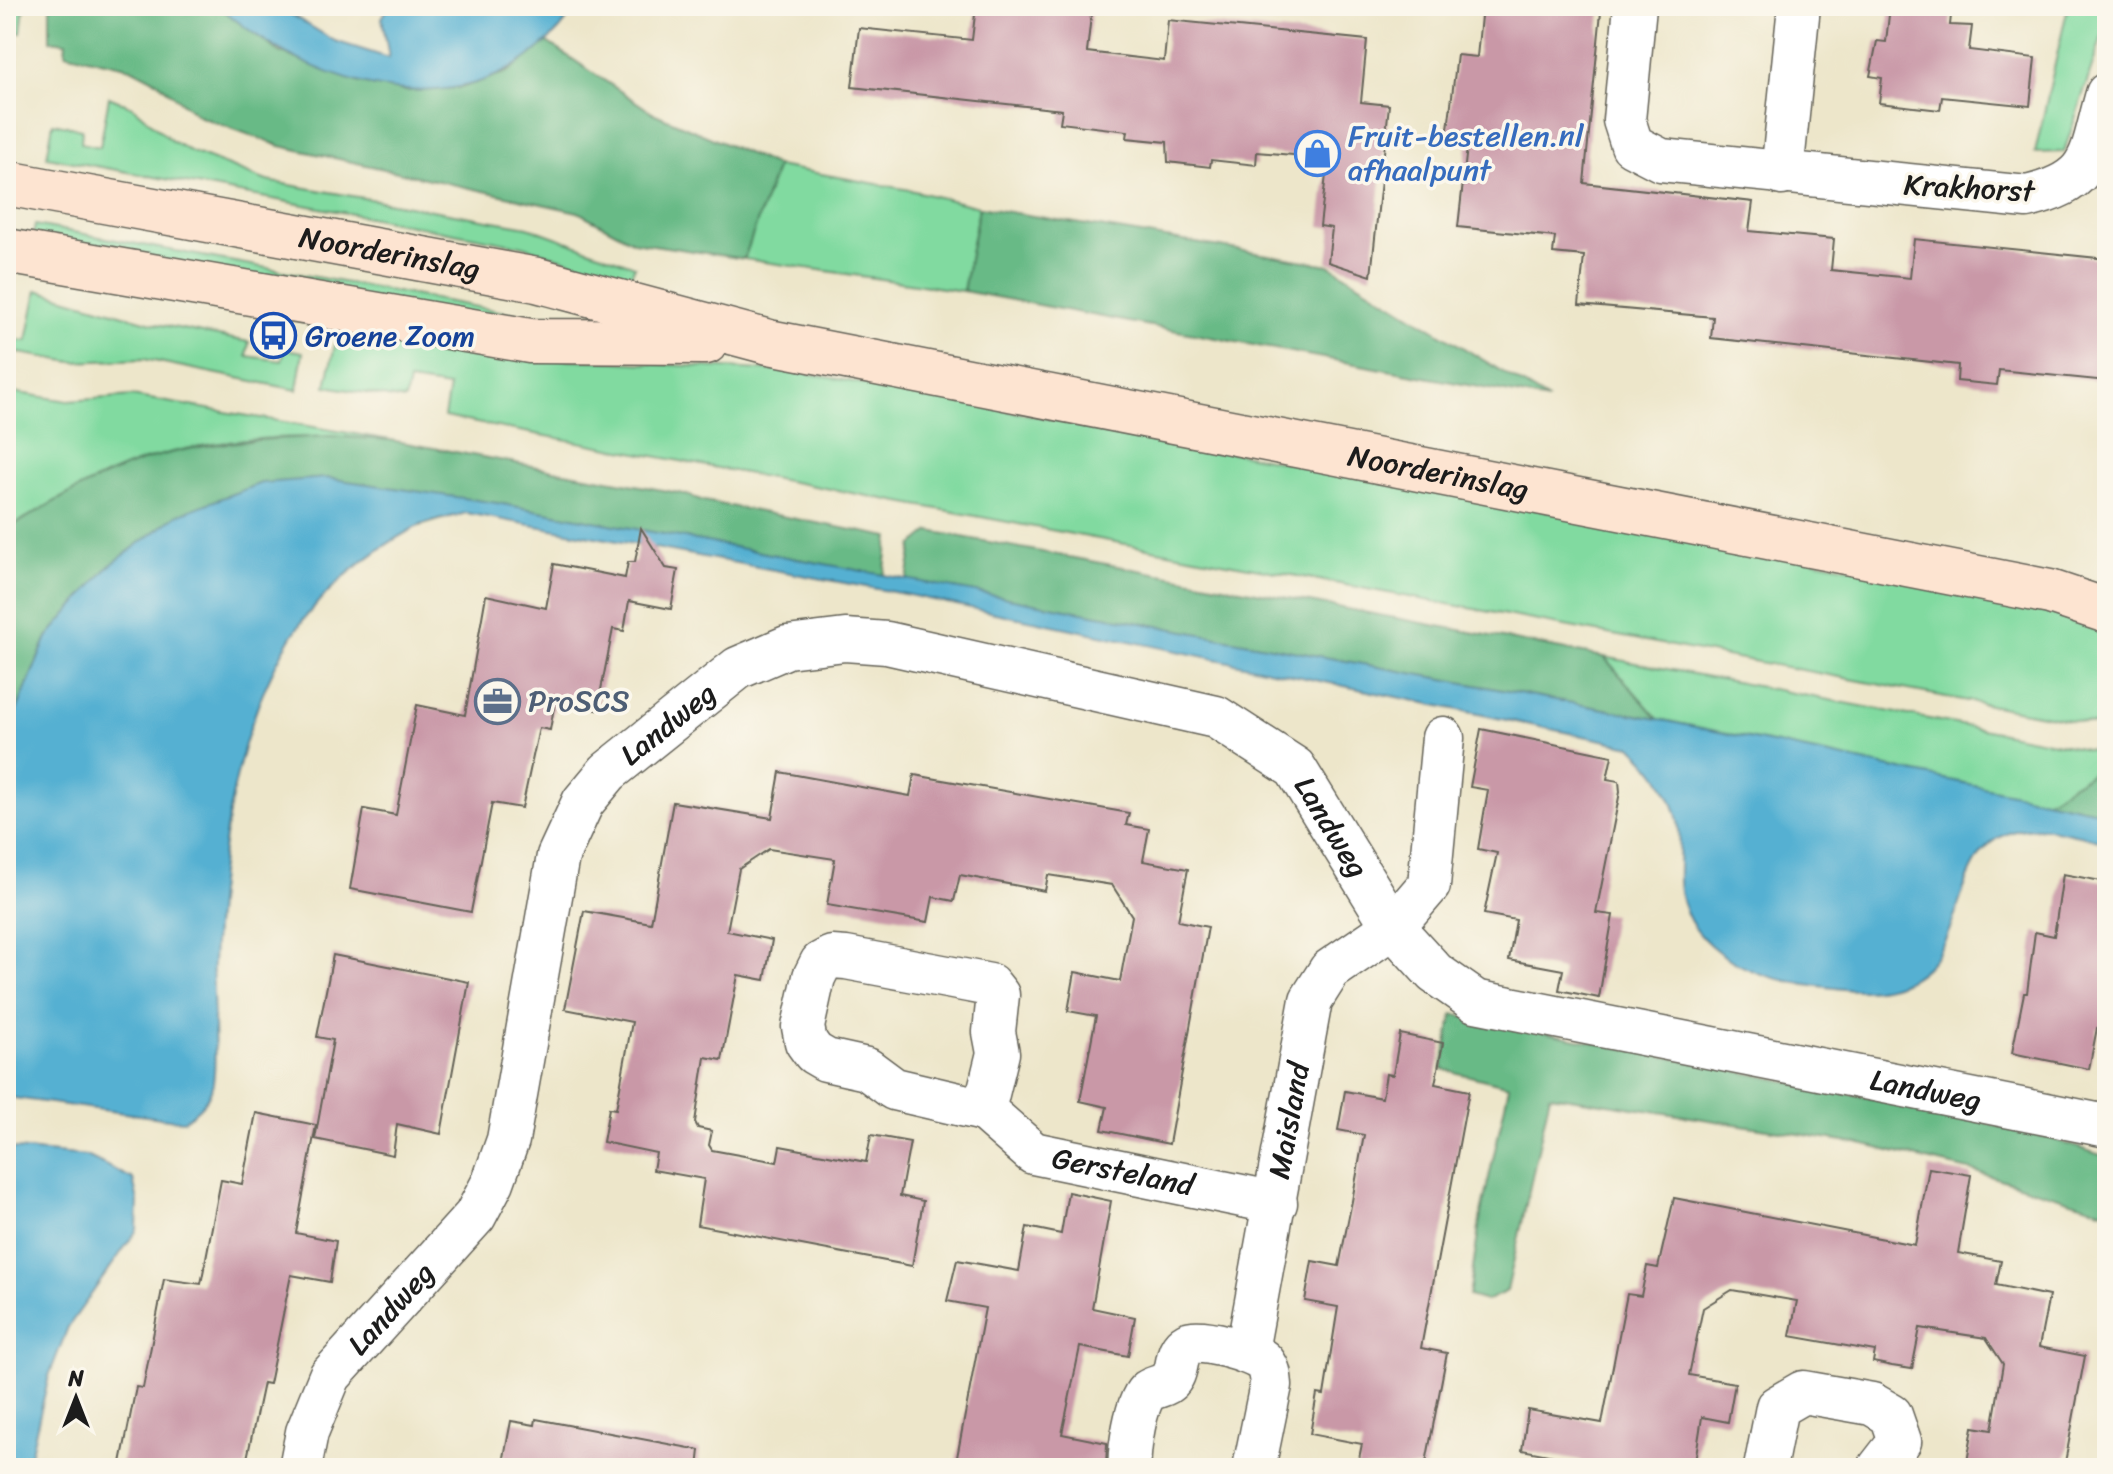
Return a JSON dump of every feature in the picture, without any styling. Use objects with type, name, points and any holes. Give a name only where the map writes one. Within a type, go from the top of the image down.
[{"type":"main road","name":"Noorderinslag","points":[[6,183],[537,280],[769,342],[2050,592],[2107,611]]},
{"type":"main road","name":"Noorderinslag","points":[[6,251],[530,341],[769,342]]},
{"type":"street","name":"Krakhorst","points":[[1635,6],[1624,120],[1632,145],[1661,160],[2027,197],[2055,191],[2074,181],[2087,163],[2106,103]]},
{"type":"street","points":[[1782,174],[1799,6]]},
{"type":"street","name":"Landweg","points":[[300,1468],[307,1432],[330,1376],[475,1216],[493,1182],[508,1140],[558,856],[583,802],[608,772],[738,668],[787,647],[845,640],[887,643],[1216,717],[1295,768],[1393,927],[1435,973],[1475,1001],[2107,1126]]},
{"type":"street","points":[[1393,927],[1429,885],[1443,738]]},
{"type":"street","name":"Maisland","points":[[1247,1351],[1311,1000],[1330,970],[1393,927]]},
{"type":"street","name":"Gersteland","points":[[984,1110],[998,1053],[994,1032],[998,995],[990,985],[846,958],[832,957],[821,963],[814,977],[803,1027],[806,1042],[814,1053],[826,1060],[867,1069],[894,1089],[984,1110],[1033,1153],[1276,1203]]},
{"type":"street","points":[[1130,1468],[1141,1398],[1150,1389],[1167,1385],[1174,1375],[1179,1352],[1186,1343],[1195,1341],[1247,1351],[1262,1359],[1270,1372],[1271,1385],[1254,1468]]},
{"type":"street","points":[[1765,1468],[1777,1407],[1803,1392],[1872,1404],[1891,1415],[1900,1441],[1879,1468]]},
{"type":"green space","points":[[6,6],[24,6],[21,33],[6,31]]},
{"type":"green space","points":[[50,6],[219,6],[279,52],[360,83],[406,91],[461,88],[507,72],[547,42],[653,113],[777,166],[744,259],[634,242],[578,212],[280,146],[198,116],[158,82],[131,68],[65,53],[66,42],[50,40]]},
{"type":"green space","points":[[2068,6],[2107,6],[2107,21],[2064,152],[2035,153]]},
{"type":"green space","points":[[109,97],[133,107],[173,142],[267,181],[528,227],[635,266],[629,280],[523,246],[47,157],[53,123],[82,129],[81,143],[100,147]]},
{"type":"green space","points":[[777,166],[910,190],[979,207],[963,291],[744,259]]},
{"type":"green space","points":[[979,207],[1329,265],[1548,400],[963,291]]},
{"type":"green space","points":[[35,225],[515,314],[513,326],[32,241]]},
{"type":"green space","points":[[37,290],[152,323],[249,342],[247,356],[282,361],[285,349],[303,352],[297,390],[144,359],[72,362],[13,352],[15,340],[27,341]]},
{"type":"green space","points":[[337,335],[402,335],[561,359],[800,372],[2010,597],[2107,627],[2107,727],[444,417],[449,387],[409,381],[405,400],[326,386]]},
{"type":"green space","points":[[6,391],[68,401],[132,396],[390,440],[265,438],[172,452],[107,475],[6,530]]},
{"type":"green space","points":[[330,436],[390,440],[684,494],[704,501],[889,537],[884,577],[497,503],[47,637],[6,737],[6,530],[89,483],[165,454],[235,442]]},
{"type":"green space","points":[[930,531],[1604,657],[1658,719],[907,580],[913,545]]},
{"type":"green space","points":[[1604,657],[2107,753],[2107,764],[2045,801],[1658,719]]},
{"type":"green space","points":[[2107,764],[2107,813],[2045,801]]},
{"type":"green space","points":[[1453,1014],[1915,1107],[2046,1137],[2107,1157],[2107,1212],[1973,1171],[1856,1143],[1550,1095],[1507,1291],[1486,1301],[1469,1296],[1481,1214],[1509,1086],[1442,1069]]},
{"type":"water","points":[[219,6],[277,6],[335,41],[389,58],[382,18],[389,6],[573,6],[567,20],[548,40],[529,56],[492,77],[452,88],[410,90],[368,85],[327,72],[251,32]]},
{"type":"water","points":[[327,478],[497,503],[1658,719],[2107,813],[2107,842],[2044,828],[2003,835],[1983,852],[1969,876],[1949,931],[1936,956],[1915,976],[1884,988],[1863,990],[1778,979],[1758,973],[1720,953],[1692,923],[1683,904],[1679,882],[1680,837],[1675,810],[1657,775],[1631,746],[904,594],[466,513],[414,528],[379,549],[346,575],[303,620],[272,672],[243,752],[225,837],[215,922],[213,1080],[203,1104],[183,1121],[6,1097],[6,737],[47,637],[108,567],[177,515],[261,483]]},
{"type":"water","points":[[6,1148],[87,1156],[133,1179],[138,1201],[137,1230],[68,1327],[49,1376],[27,1468],[6,1468]]},
{"type":"building","points":[[976,6],[1092,6],[1087,52],[1164,61],[1168,20],[1367,40],[1361,102],[1389,105],[1371,276],[1328,262],[1332,228],[1320,226],[1328,158],[1257,152],[1256,165],[1211,160],[1210,167],[1168,162],[1167,142],[1127,138],[1128,131],[1060,123],[1062,110],[852,87],[859,28],[972,40]]},
{"type":"building","points":[[1482,6],[1545,6],[1601,12],[1584,183],[1753,202],[1749,231],[1834,239],[1831,270],[1910,278],[1914,239],[2107,259],[2107,381],[1999,370],[1997,385],[1957,381],[1958,365],[1711,338],[1713,317],[1579,305],[1584,256],[1553,253],[1555,237],[1458,227],[1468,138],[1447,137],[1457,55],[1477,57]]},
{"type":"building","points":[[1890,6],[1952,6],[1950,25],[1972,26],[1969,50],[2035,58],[2030,106],[1942,97],[1940,110],[1879,103],[1882,78],[1870,76],[1877,41],[1886,42]]},
{"type":"building","points":[[641,528],[666,568],[678,570],[671,609],[629,601],[624,631],[613,629],[597,710],[555,701],[550,730],[539,728],[522,808],[492,803],[471,912],[350,889],[364,809],[396,815],[417,705],[465,715],[486,595],[546,608],[554,564],[625,578],[628,562],[635,562]]},
{"type":"building","points":[[1481,729],[1612,756],[1607,779],[1619,781],[1620,792],[1596,913],[1613,915],[1599,998],[1559,990],[1563,970],[1509,960],[1516,920],[1484,914],[1497,853],[1478,849],[1488,790],[1470,787]]},
{"type":"building","points":[[780,772],[910,796],[914,775],[1129,813],[1126,825],[1149,829],[1143,861],[1188,869],[1178,921],[1208,927],[1169,1144],[1102,1130],[1107,1107],[1080,1101],[1096,1016],[1068,1011],[1075,972],[1120,981],[1132,916],[1112,885],[1048,875],[1045,891],[960,875],[954,901],[933,897],[928,922],[827,905],[835,859],[769,849],[739,869],[727,931],[772,940],[765,980],[738,975],[722,1060],[705,1057],[695,1122],[698,1128],[712,1131],[709,1145],[712,1150],[777,1162],[780,1146],[866,1162],[871,1135],[910,1142],[900,1196],[923,1201],[912,1266],[697,1225],[704,1179],[653,1170],[656,1153],[603,1142],[609,1108],[616,1109],[632,1022],[565,1009],[584,911],[651,923],[673,802],[772,818]]},
{"type":"building","points":[[2063,874],[2107,882],[2107,1030],[2097,1028],[2089,1069],[2012,1053],[2024,993],[2027,993],[2035,932],[2054,936]]},
{"type":"building","points":[[333,955],[469,982],[441,1134],[397,1124],[393,1155],[315,1139],[333,1040],[317,1037]]},
{"type":"building","points":[[1400,1034],[1443,1043],[1435,1084],[1469,1091],[1421,1348],[1447,1353],[1425,1468],[1357,1468],[1362,1444],[1310,1434],[1317,1394],[1324,1395],[1338,1307],[1305,1301],[1312,1261],[1339,1266],[1352,1201],[1364,1135],[1338,1130],[1345,1091],[1382,1098],[1386,1074],[1393,1075]]},
{"type":"building","points":[[256,1113],[316,1125],[296,1233],[336,1241],[330,1282],[291,1275],[269,1384],[263,1383],[245,1468],[120,1468],[136,1387],[143,1388],[164,1279],[201,1284],[221,1180],[242,1184]]},
{"type":"building","points":[[1929,1168],[1971,1175],[1958,1253],[2001,1261],[1996,1285],[2049,1296],[2039,1347],[2085,1356],[2064,1468],[1966,1468],[1973,1427],[1992,1430],[2003,1364],[1986,1338],[1920,1328],[1912,1369],[1892,1366],[1873,1362],[1875,1351],[1790,1336],[1797,1301],[1732,1290],[1703,1308],[1689,1375],[1735,1383],[1728,1422],[1702,1417],[1694,1468],[1616,1468],[1522,1450],[1528,1410],[1602,1423],[1627,1294],[1641,1296],[1647,1266],[1658,1268],[1674,1198],[1915,1245]]},
{"type":"building","points":[[1068,1192],[1111,1201],[1092,1308],[1135,1317],[1128,1356],[1080,1347],[1062,1434],[1107,1443],[1106,1468],[955,1468],[985,1308],[947,1301],[957,1260],[1019,1271],[1027,1227],[1061,1234]]},
{"type":"building","points":[[536,1419],[700,1450],[698,1468],[502,1468],[511,1421],[535,1425]]},
{"type":"place","name":"Fruit-bestellen.nl afhaalpunt","points":[[1317,153]]},
{"type":"place","name":"Groene Zoom","points":[[274,336]]},
{"type":"place","name":"ProSCS","points":[[497,701]]}]
